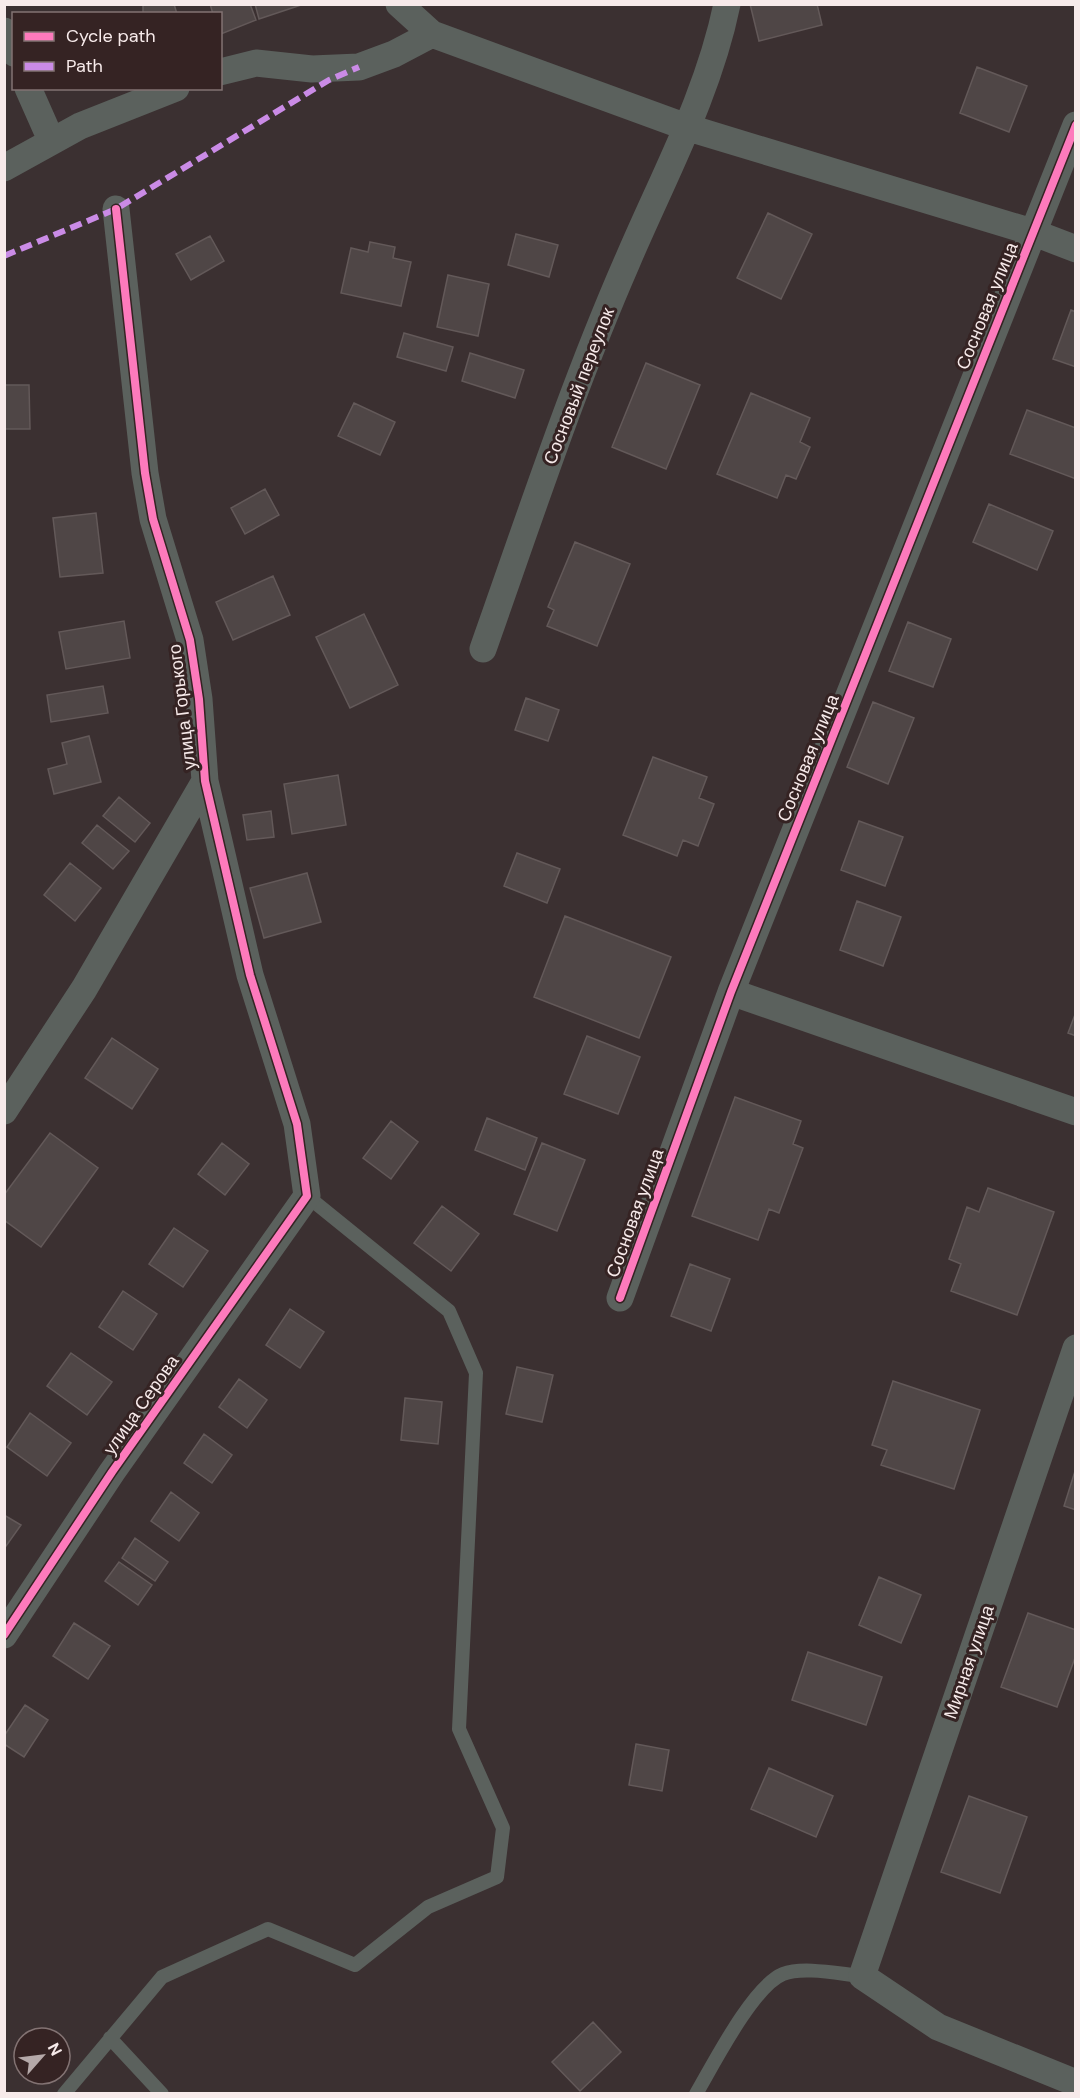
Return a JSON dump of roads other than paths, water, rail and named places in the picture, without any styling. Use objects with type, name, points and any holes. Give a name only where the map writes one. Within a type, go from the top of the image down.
[{"type":"street","points":[[399,4],[432,34],[689,128],[1032,232],[1076,249]]},
{"type":"street","name":"Сосновый переулок","points":[[483,649],[582,372],[627,261],[689,128],[722,31],[727,4]]},
{"type":"street","points":[[4,32],[12,49]]},
{"type":"street","points":[[222,72],[256,63],[312,69],[359,67],[394,54],[432,34]]},
{"type":"street","points":[[29,90],[51,140]]},
{"type":"street","points":[[4,168],[80,126],[171,90]]},
{"type":"street","name":"Сосновая улица","points":[[621,1298],[731,992],[1076,125]]},
{"type":"street","name":"улица Горького","points":[[116,209],[145,473],[153,519],[190,640],[199,699],[205,781],[250,975],[297,1124],[307,1196]]},
{"type":"street","name":"улица Горького","points":[[4,1111],[84,989],[205,781]]},
{"type":"street","points":[[731,992],[1076,1112]]},
{"type":"street","name":"улица Серова","points":[[4,1635],[119,1462],[307,1196]]},
{"type":"street","name":"Мирная улица","points":[[862,1976],[1076,1348]]},
{"type":"street","points":[[862,1976],[938,2027],[1076,2083]]},
{"type":"lane","points":[[64,2094],[162,1977],[268,1929],[355,1965],[428,1907],[497,1877],[503,1828],[459,1729],[476,1373],[448,1311],[307,1196]]},
{"type":"lane","points":[[696,2094],[751,2001],[783,1974],[815,1971],[862,1976]]},
{"type":"lane","points":[[110,2038],[162,2094]]}]
